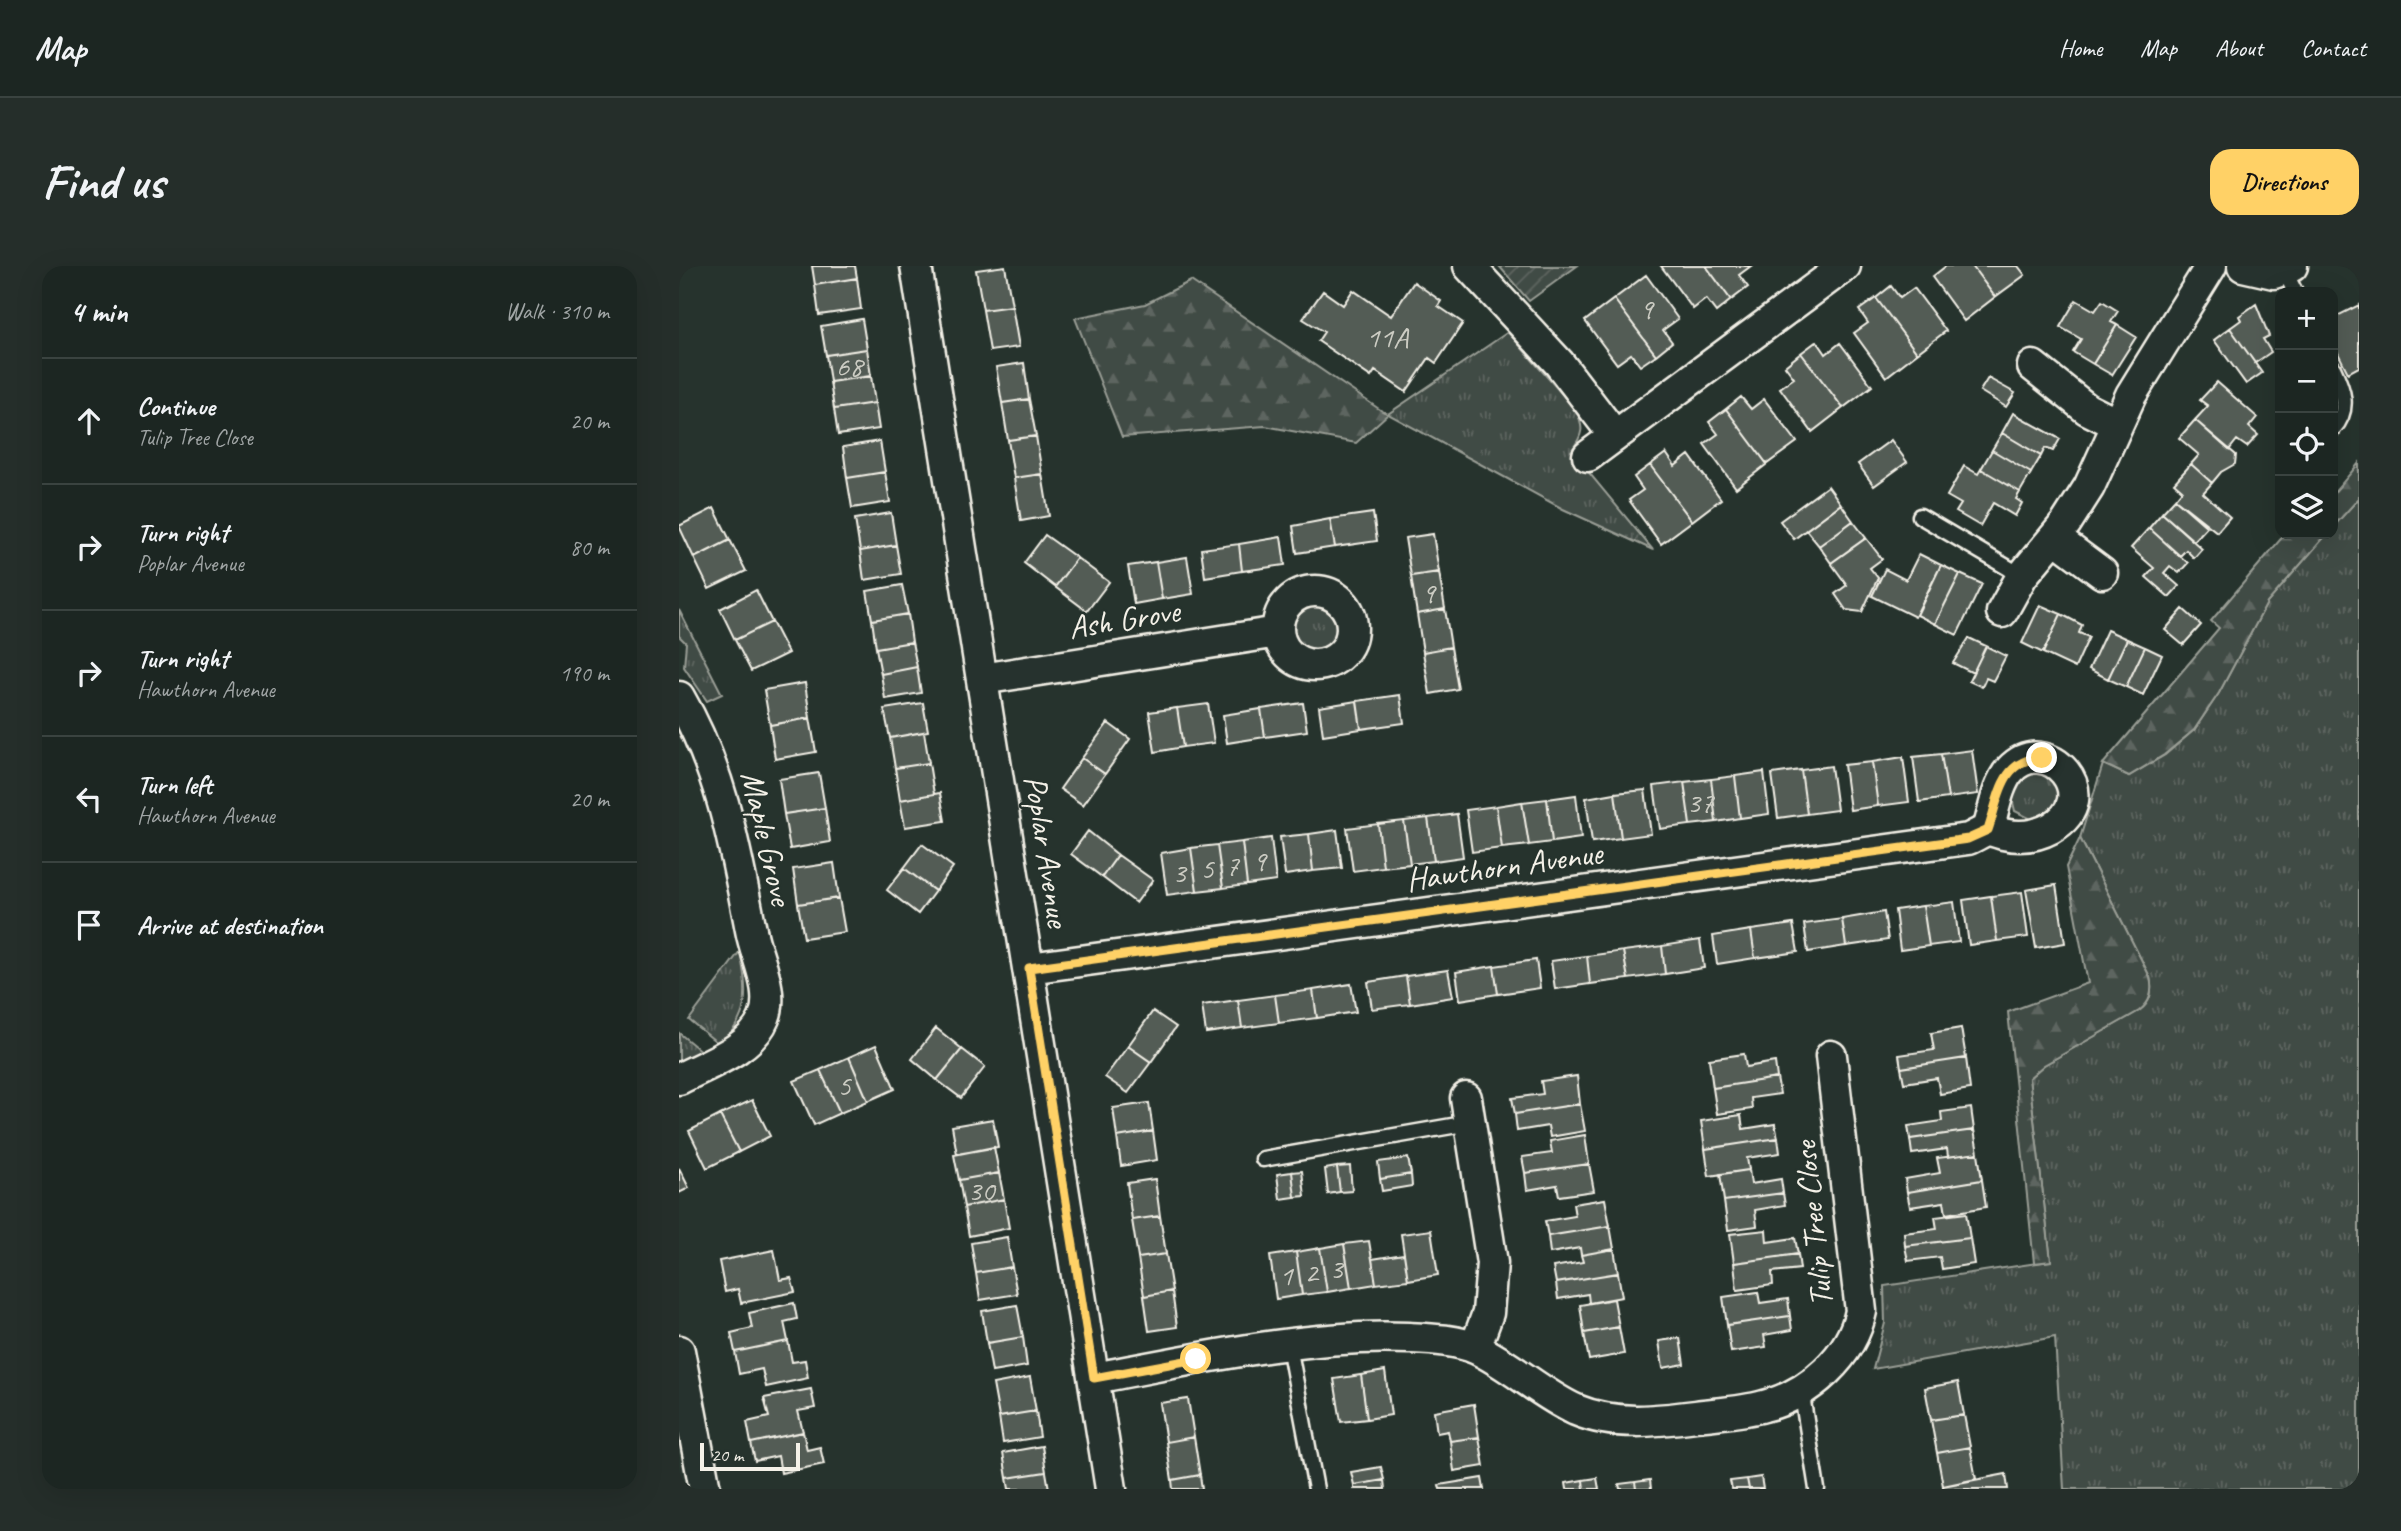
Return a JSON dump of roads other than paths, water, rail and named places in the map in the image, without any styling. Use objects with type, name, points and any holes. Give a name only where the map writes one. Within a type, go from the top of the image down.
[{"type":"street","name":"Poplar Avenue","points":[[916,266],[1111,1489]]},
{"type":"street","points":[[1469,266],[1559,363],[1615,436]]},
{"type":"street","points":[[1588,456],[1845,266]]},
{"type":"street","points":[[2002,612],[2022,576],[2055,538],[2095,476],[2116,423],[2156,351],[2211,266]]},
{"type":"street","points":[[2243,266],[2290,276]]},
{"type":"street","points":[[2033,366],[2087,409],[2116,423]]},
{"type":"street","points":[[2055,538],[2102,573]]},
{"type":"street","name":"Ash Grove","points":[[982,679],[1278,632]]},
{"type":"street","name":"Maple Grove","points":[[679,697],[699,731],[725,800],[751,932],[769,1000],[757,1031],[745,1043],[679,1079]]},
{"type":"street","name":"Hawthorn Avenue","points":[[1029,968],[1968,839],[1988,830]]},
{"type":"street","name":"Tulip Tree Close","points":[[1094,1378],[1289,1346],[1377,1338],[1411,1338],[1475,1348],[1576,1410],[1627,1421],[1653,1421],[1763,1407],[1801,1389],[1835,1363],[1847,1349],[1857,1330],[1861,1311],[1831,1056]]},
{"type":"street","points":[[1468,1110],[1492,1263],[1488,1313],[1475,1348]]},
{"type":"street","points":[[679,1351],[705,1489]]},
{"type":"lane","points":[[2338,378],[2344,411],[2338,421]]},
{"type":"lane","points":[[1920,516],[2022,576]]},
{"type":"lane","points":[[1263,1159],[1468,1110]]},
{"type":"lane","points":[[1289,1346],[1316,1489]]},
{"type":"lane","points":[[1801,1389],[1817,1489]]}]
